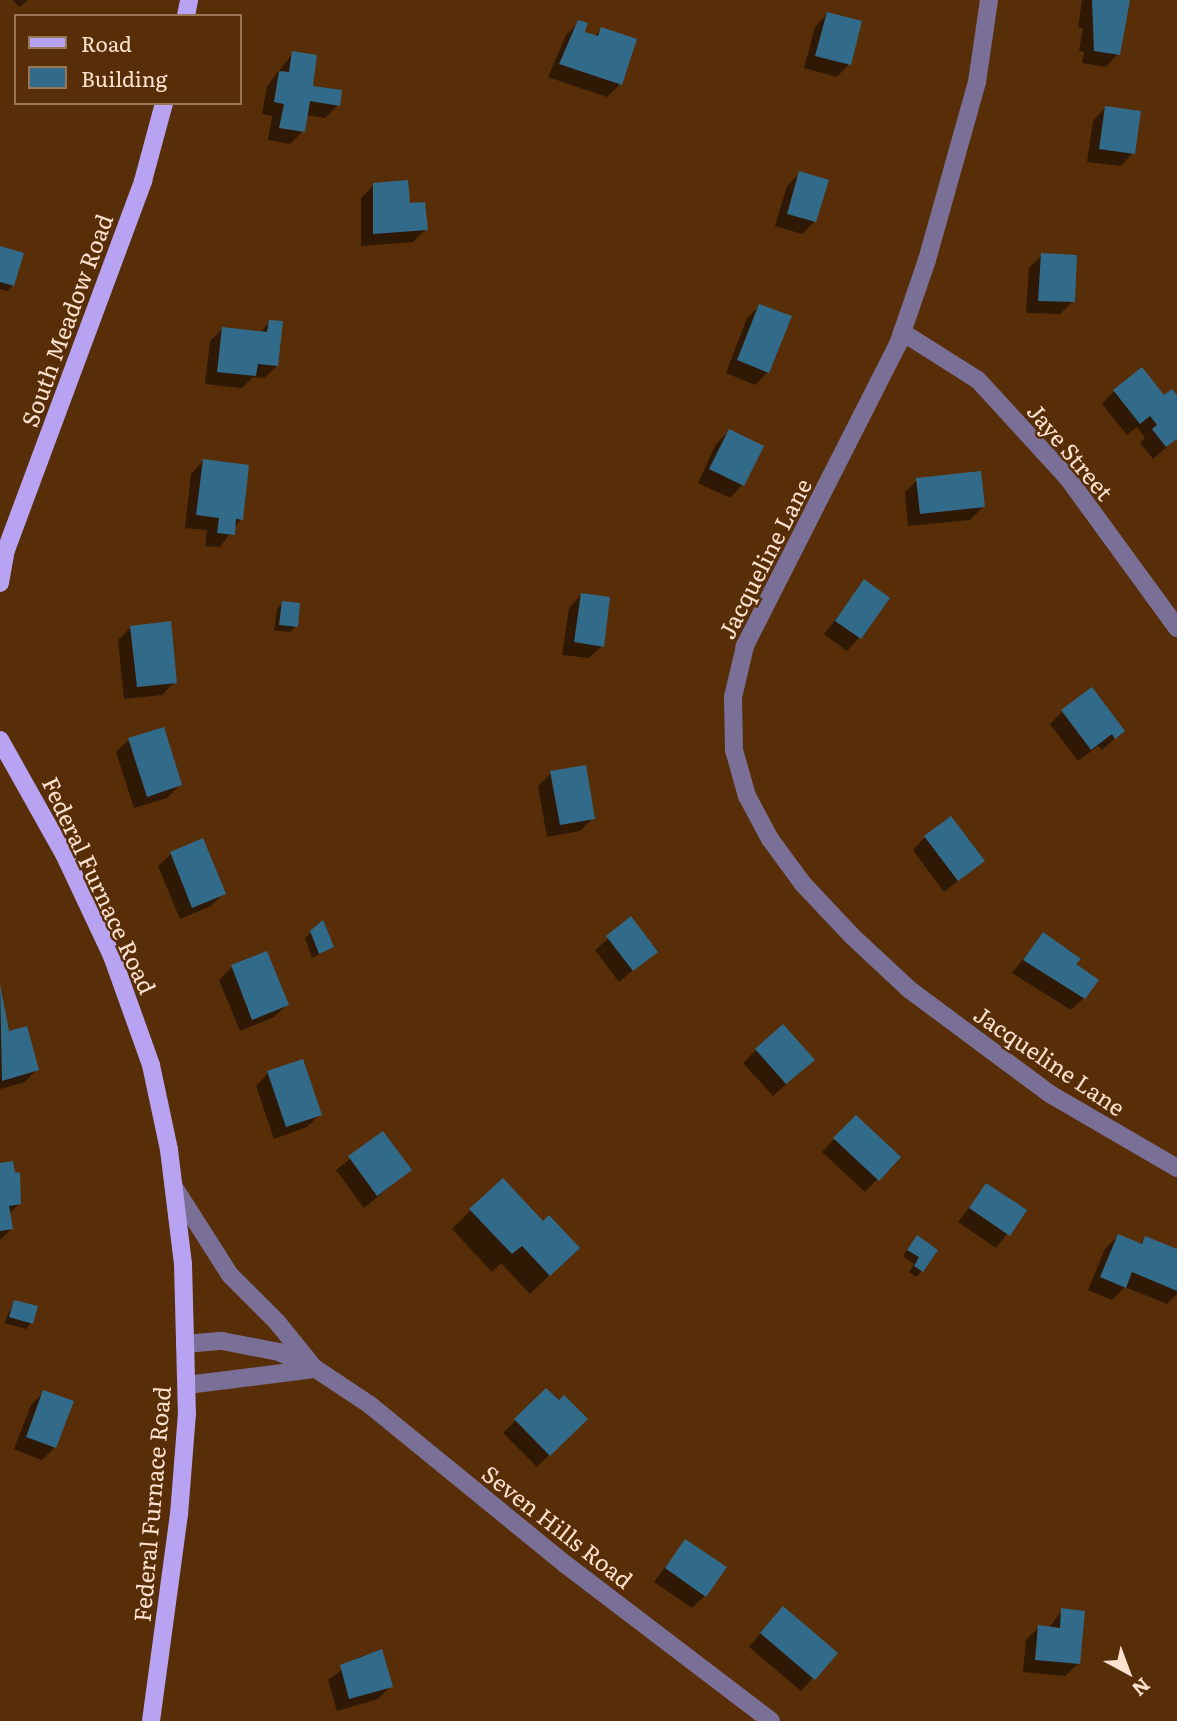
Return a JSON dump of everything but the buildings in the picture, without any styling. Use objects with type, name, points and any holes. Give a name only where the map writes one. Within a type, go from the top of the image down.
[{"type":"main road","name":"South Meadow Road","points":[[0,583],[3,552],[143,181],[163,105]]},
{"type":"main road","name":"Federal Furnace Road","points":[[0,740],[64,853],[112,956],[151,1065],[174,1187],[187,1385],[179,1514],[151,1721]]},
{"type":"street","name":"Jacqueline Lane","points":[[989,0],[977,82],[902,332],[815,514],[745,646],[733,697],[734,750],[747,796],[770,839],[803,884],[910,990],[1050,1094],[1177,1168]]},
{"type":"street","name":"Jaye Street","points":[[902,332],[978,380],[1067,477],[1177,628]]},
{"type":"street","points":[[174,1187],[230,1275],[277,1322],[316,1369]]},
{"type":"street","name":"Seven Hills Road","points":[[185,1344],[222,1341],[267,1350],[316,1369],[370,1405],[565,1564],[771,1721]]},
{"type":"street","points":[[187,1385],[316,1369]]}]
